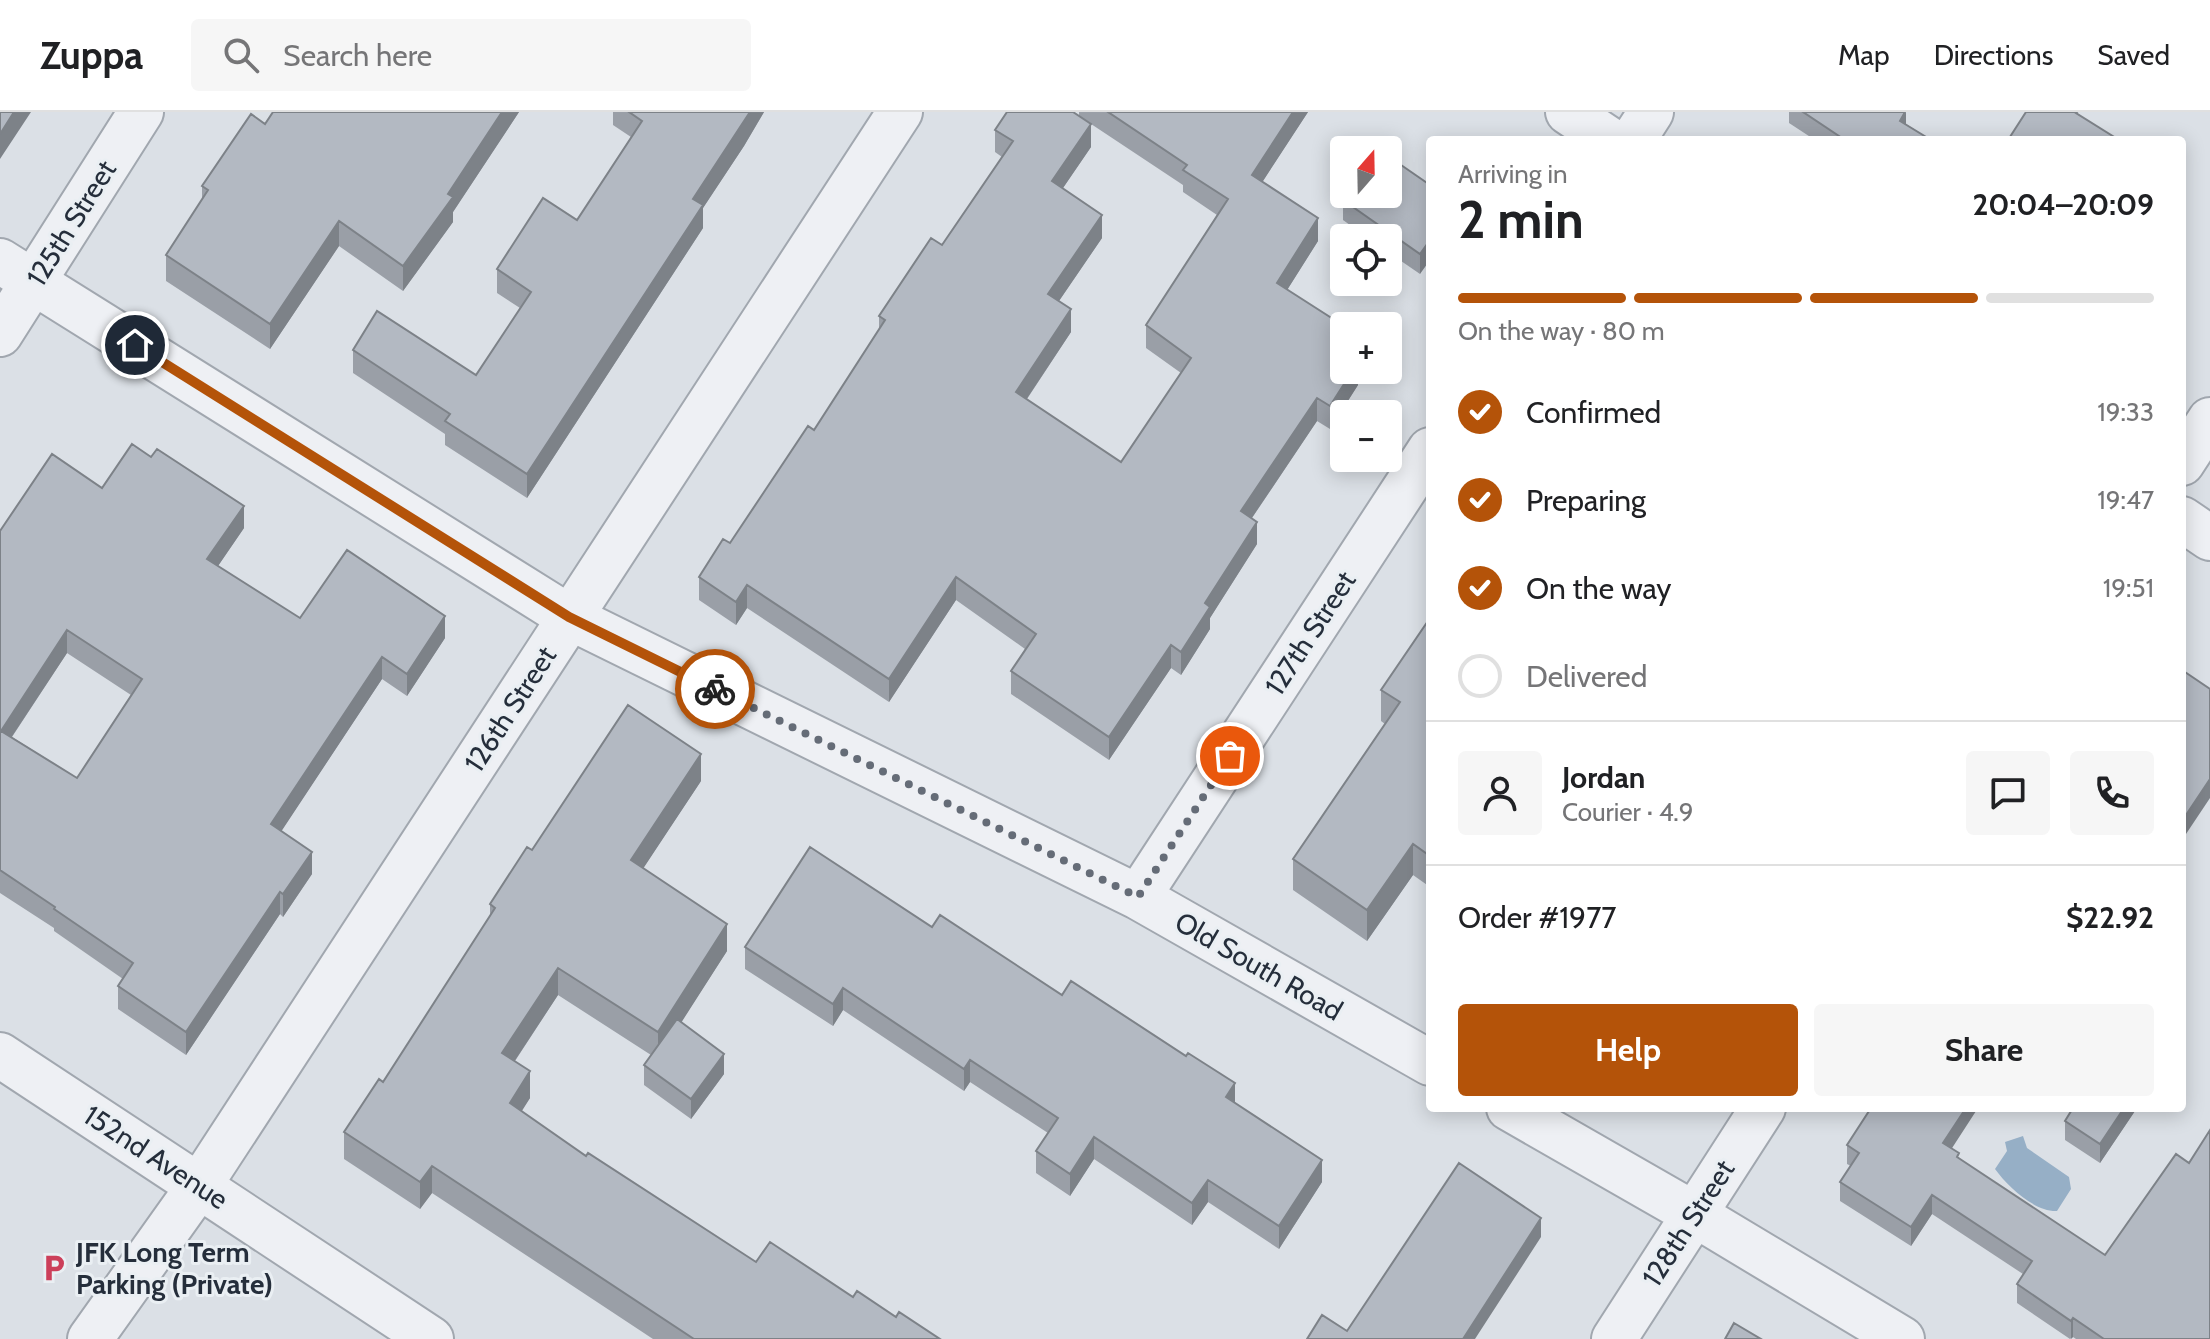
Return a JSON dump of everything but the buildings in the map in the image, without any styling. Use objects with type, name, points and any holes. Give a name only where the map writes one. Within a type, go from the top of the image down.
[{"type":"street","name":"125th Street","points":[[0,334],[17,272],[141,112]]},
{"type":"street","name":"126th Street","points":[[90,1339],[199,1186],[900,112]]},
{"type":"street","points":[[1568,112],[1604,136]]},
{"type":"street","points":[[1636,136],[1651,112]]},
{"type":"street","name":"Old South Road","points":[[17,272],[569,617],[1138,897],[1426,1061]]},
{"type":"street","points":[[2186,457],[2210,420]]},
{"type":"street","name":"127th Street","points":[[1138,897],[1426,456]]},
{"type":"street","points":[[2186,522],[2210,538]]},
{"type":"street","name":"152nd Avenue","points":[[0,1055],[431,1339]]},
{"type":"street","points":[[1516,1112],[1902,1339]]},
{"type":"street","name":"128th Street","points":[[1614,1339],[1760,1112]]},
{"type":"water","points":[[2023,1136],[2027,1148],[2069,1177],[2071,1189],[2057,1211],[2031,1203],[1995,1169],[2007,1151],[2005,1142]]},
{"type":"way so far","points":[[715,689],[1138,897],[1230,756]]},
{"type":"place","name":"JFK Long Term Parking (Private)","points":[[54,1268]]},
{"type":"route","points":[[135,345],[569,617],[715,689]]}]
